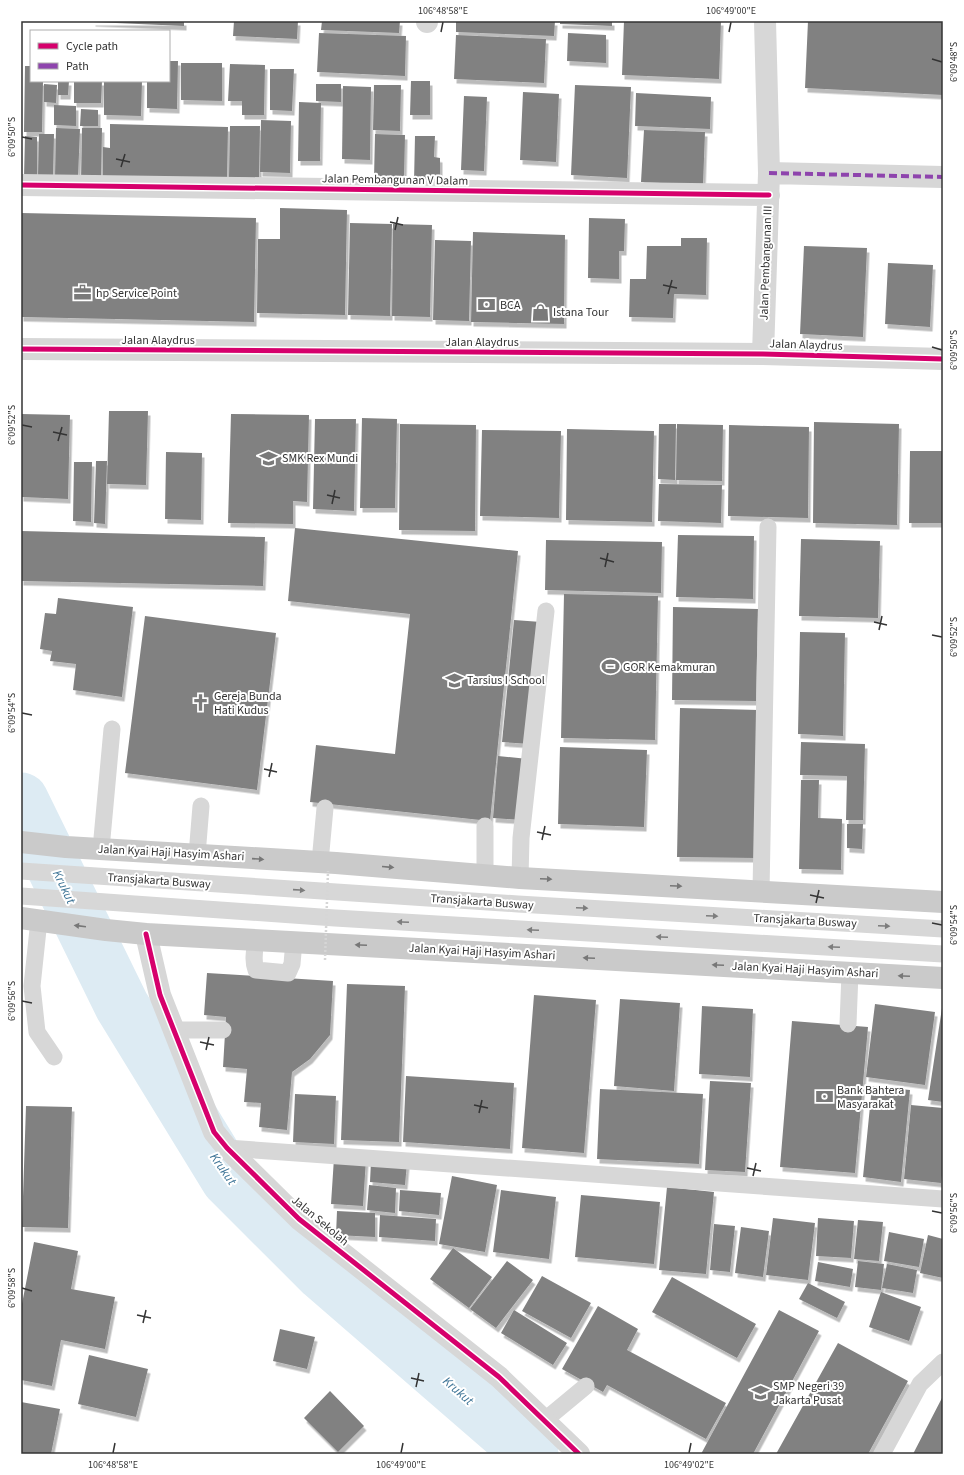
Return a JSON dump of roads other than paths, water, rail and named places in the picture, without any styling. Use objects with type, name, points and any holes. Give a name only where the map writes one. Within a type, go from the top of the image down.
[{"type":"main road","name":"Jalan Kyai Haji Hasyim Ashari","points":[[23,843],[197,855],[324,866],[943,902]]},
{"type":"main road","name":"Jalan Kyai Haji Hasyim Ashari","points":[[38,920],[146,934],[943,978]]},
{"type":"street","name":"Jalan Pembangunan III","points":[[764,354],[769,195],[765,21]]},
{"type":"street","points":[[769,173],[943,177]]},
{"type":"street","name":"Jalan Pembangunan V Dalam","points":[[21,185],[769,195]]},
{"type":"street","name":"Jalan Alaydrus","points":[[21,349],[764,354],[943,359]]},
{"type":"street","name":"Jalan Sekolah","points":[[146,934],[160,995],[214,1132],[227,1148],[299,1219],[499,1377],[579,1454]]},
{"type":"lane","points":[[761,891],[768,526]]},
{"type":"lane","points":[[520,878],[520,838],[546,611]]},
{"type":"lane","points":[[101,849],[112,729]]},
{"type":"lane","points":[[197,855],[201,806]]},
{"type":"lane","points":[[324,866],[325,808]]},
{"type":"lane","points":[[484,826],[485,875]]},
{"type":"lane","name":"Transjakarta Busway","points":[[27,871],[526,904],[943,929]]},
{"type":"lane","name":"Transjakarta Busway","points":[[21,896],[335,918],[943,954]]},
{"type":"lane","points":[[38,920],[32,986],[37,1032],[54,1057]]},
{"type":"lane","points":[[256,939],[253,962],[256,970],[288,973],[292,964],[294,941]]},
{"type":"lane","points":[[848,1024],[850,973]]},
{"type":"lane","points":[[174,1030],[223,1030]]},
{"type":"lane","points":[[227,1148],[943,1199]]},
{"type":"lane","points":[[882,1454],[920,1384],[943,1362]]},
{"type":"lane","points":[[545,1420],[586,1386]]},
{"type":"waterway","name":"Krukut","points":[[21,800],[122,1006],[228,1179],[322,1273],[531,1454]]},
{"type":"place","name":"hp Service Point","points":[[83,293]]},
{"type":"place","name":"BCA","points":[[487,305]]},
{"type":"place","name":"Istana Tour","points":[[540,312]]},
{"type":"place","name":"SMK Rex Mundi","points":[[269,458]]},
{"type":"place","name":"GOR Kemakmuran","points":[[610,667]]},
{"type":"place","name":"Tarsius I School","points":[[454,680]]},
{"type":"place","name":"Gereja Bunda Hati Kudus","points":[[201,703]]},
{"type":"place","name":"Bank Bahtera Masyarakat","points":[[824,1097]]},
{"type":"place","name":"SMP Negeri 39 Jakarta Pusat","points":[[760,1393]]}]
